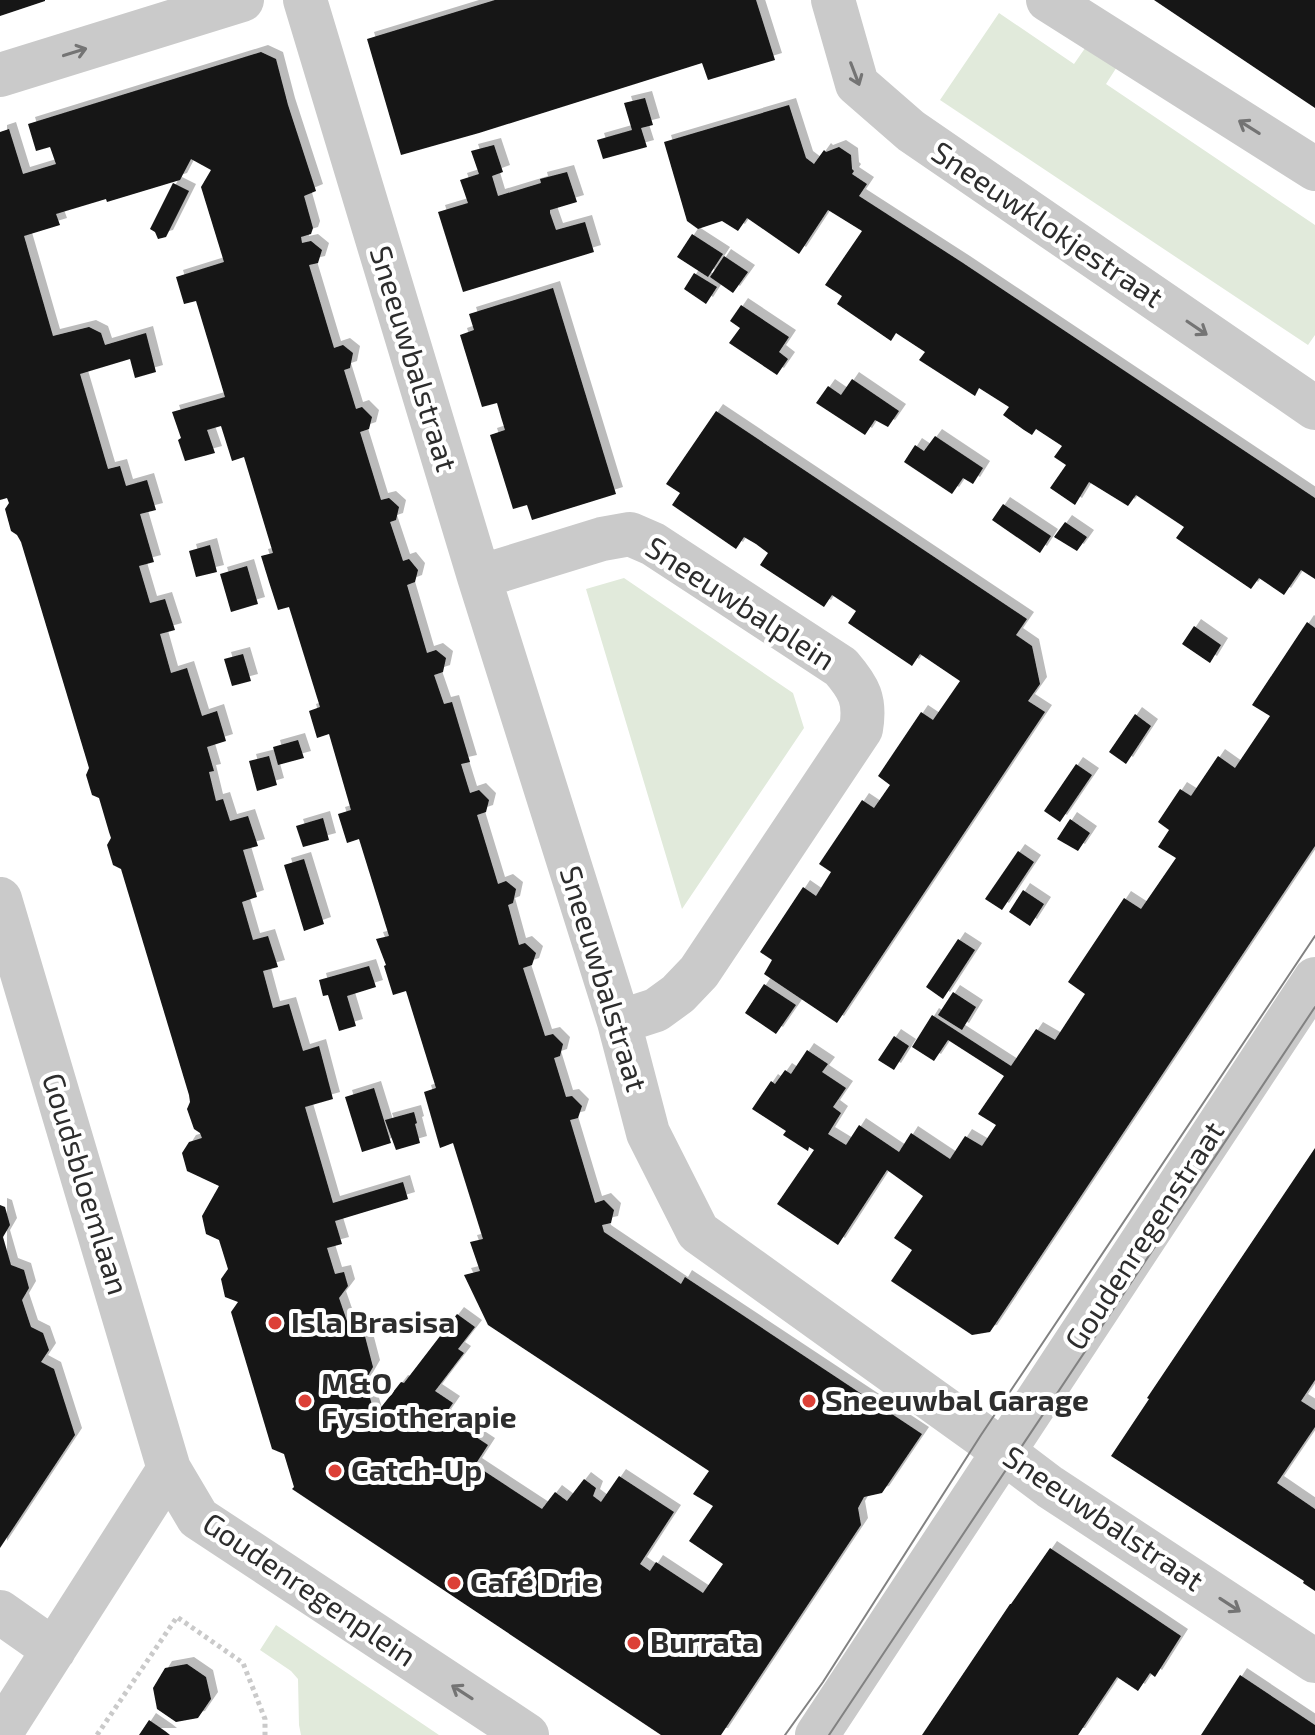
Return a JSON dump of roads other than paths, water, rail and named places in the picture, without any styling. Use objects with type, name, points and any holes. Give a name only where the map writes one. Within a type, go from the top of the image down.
[{"type":"street","points":[[0,75],[242,0]]},
{"type":"street","name":"Sneeuwbalstraat","points":[[305,0],[479,577],[619,1022],[648,1133],[698,1232],[1050,1487],[1315,1661]]},
{"type":"street","name":"Sneeuwklokjestraat","points":[[833,0],[857,84],[911,131],[1315,408]]},
{"type":"street","points":[[1048,0],[1315,169]]},
{"type":"street","name":"Sneeuwbalplein","points":[[479,577],[602,539],[630,534],[653,544],[841,667],[858,687],[864,714],[861,729],[699,972],[678,994],[656,1010],[619,1022]]},
{"type":"street","name":"Goudsbloemlaan","points":[[0,899],[169,1469]]},
{"type":"street","name":"Goudenregenstraat","points":[[817,1735],[1315,979]]},
{"type":"street","points":[[0,1734],[169,1469]]},
{"type":"street","name":"Goudenregenplein","points":[[169,1469],[198,1518],[527,1735]]},
{"type":"street","points":[[0,1612],[54,1650]]},
{"type":"tram line","points":[[785,1735],[823,1682],[981,1435],[1315,936]]},
{"type":"tram line","points":[[829,1735],[1315,1007]]},
{"type":"place","name":"Isla Brasisa","points":[[275,1323]]},
{"type":"place","name":"M&O Fysiotherapie","points":[[305,1401]]},
{"type":"place","name":"Sneeuwbal Garage","points":[[809,1401]]},
{"type":"place","name":"Catch-Up","points":[[335,1471]]},
{"type":"place","name":"Café Drie","points":[[454,1583]]},
{"type":"place","name":"Burrata","points":[[634,1643]]}]
